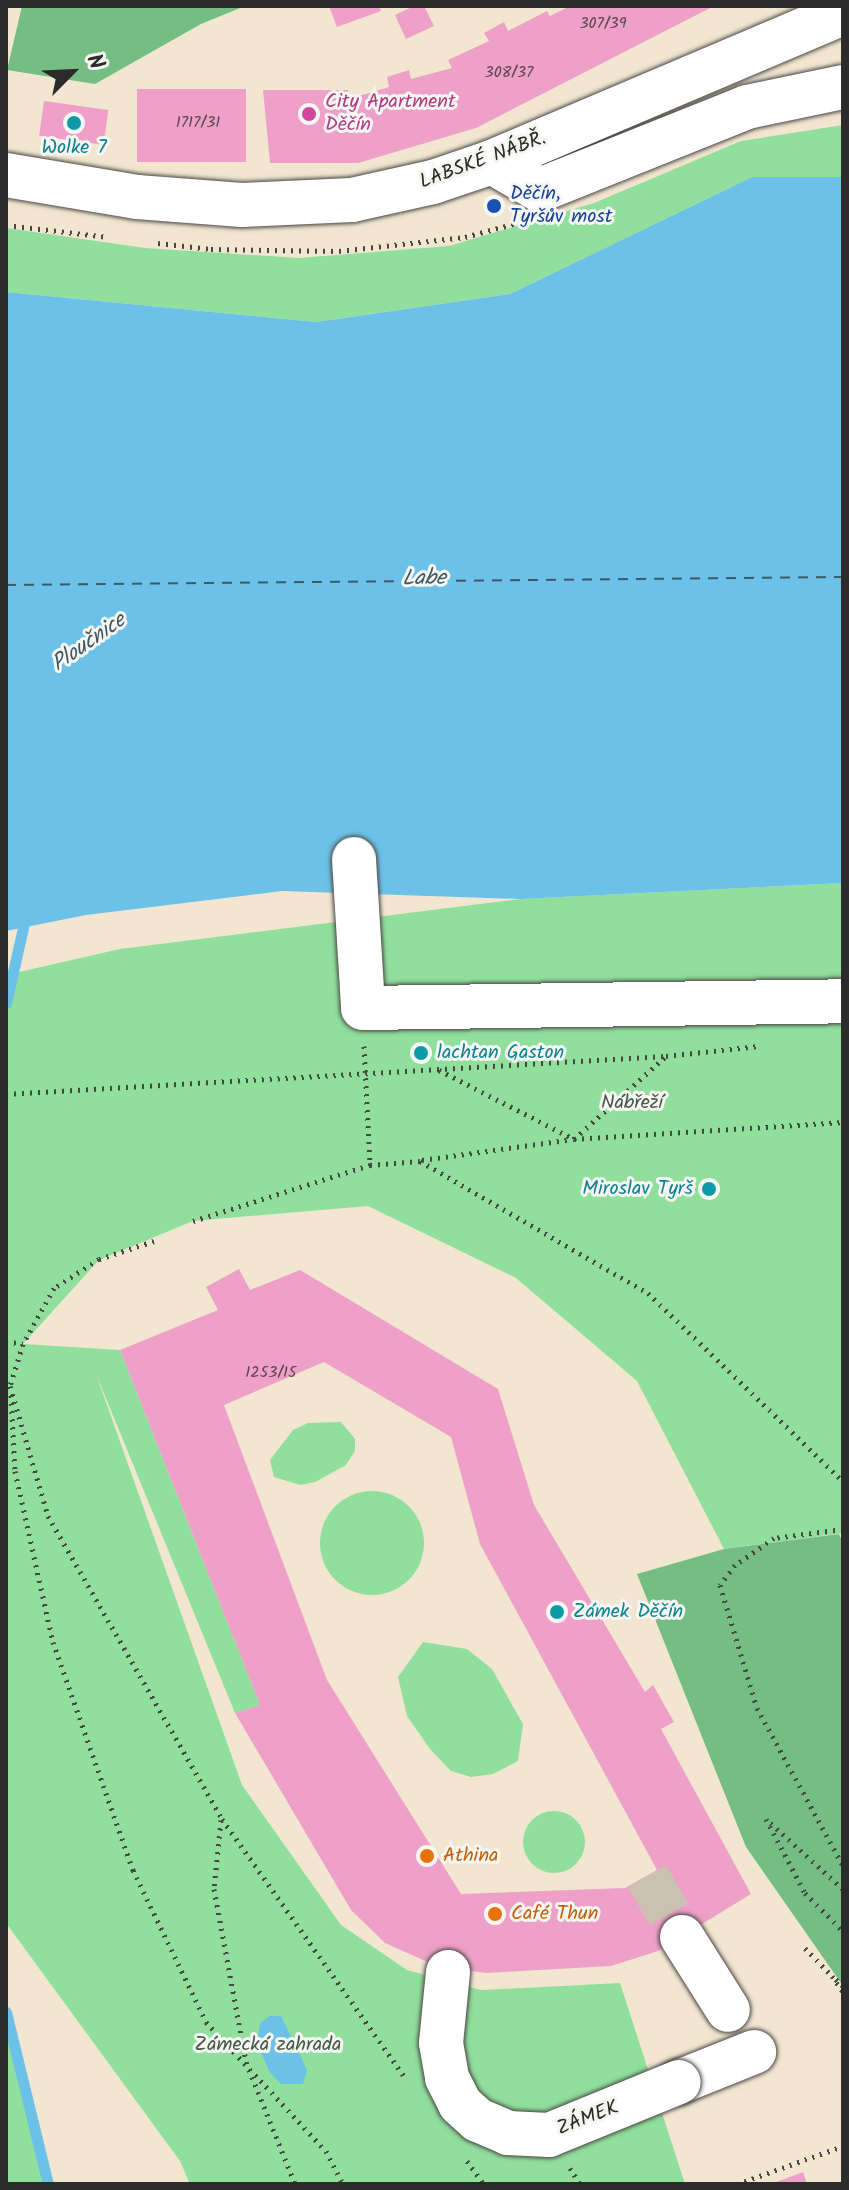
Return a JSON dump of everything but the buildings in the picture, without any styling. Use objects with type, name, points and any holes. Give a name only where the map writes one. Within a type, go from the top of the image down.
[{"type":"street","name":"LABSKÉ NÁBŘ.","points":[[6,175],[137,197],[242,205],[352,200],[433,182],[492,162],[843,13]]},
{"type":"street","points":[[492,162],[540,190],[747,107],[843,87]]},
{"type":"street","points":[[354,859],[363,1008],[843,1001]]},
{"type":"street","points":[[682,1937],[728,2010]]},
{"type":"street","name":"ZÁMEK","points":[[448,1972],[441,2043],[447,2078],[460,2104],[478,2120],[508,2133],[549,2135],[754,2052]]},
{"type":"path","points":[[6,1094],[666,1056],[772,1045]]},
{"type":"path","points":[[574,1139],[666,1056]]},
{"type":"path","points":[[436,1068],[574,1139]]},
{"type":"path","points":[[365,1074],[370,1165]]},
{"type":"path","points":[[193,1221],[370,1165],[574,1139],[843,1122]]},
{"type":"path","points":[[420,1161],[648,1293],[843,1481]]},
{"type":"path","points":[[154,1241],[99,1259],[54,1288],[23,1344],[10,1386],[15,1471],[53,1642],[133,1870],[206,2022],[326,2151],[343,2184]]},
{"type":"path","points":[[6,1341],[23,1344]]},
{"type":"path","points":[[10,1386],[48,1516],[222,1819],[411,2086]]},
{"type":"path","points":[[843,1529],[774,1538],[735,1565],[720,1585],[757,1708],[843,1866]]},
{"type":"path","points":[[222,1819],[214,1889],[246,2062],[295,2184]]},
{"type":"path","points":[[843,1889],[766,1819],[805,1893],[843,1931]]},
{"type":"path","points":[[805,1948],[843,1989]]},
{"type":"path","points":[[737,2184],[843,2146]]},
{"type":"path","points":[[457,2147],[484,2184]]},
{"type":"green space","points":[[22,6],[245,6],[201,24],[95,84],[7,70]]},
{"type":"green space","points":[[843,125],[843,177],[752,177],[510,294],[316,322],[6,292],[6,228],[145,248],[299,258],[449,246],[594,203],[741,141]]},
{"type":"green space","points":[[843,883],[843,1533],[724,1549],[637,1381],[516,1278],[368,1206],[193,1221],[99,1260],[23,1344],[120,1350],[260,1705],[235,1713],[96,1374],[242,1785],[341,1925],[407,1970],[481,1990],[620,1983],[685,2184],[190,2184],[180,2161],[6,1923],[6,975],[120,949],[521,899]]},
{"type":"green space","points":[[341,1422],[355,1439],[355,1451],[346,1465],[315,1482],[300,1485],[274,1477],[270,1460],[293,1430],[308,1423]]},
{"type":"green space","points":[[372,1491],[392,1495],[409,1506],[420,1523],[424,1543],[420,1563],[409,1580],[392,1591],[372,1595],[352,1591],[335,1580],[324,1563],[320,1543],[324,1523],[335,1506],[352,1495]]},
{"type":"green space","points":[[839,1534],[843,1543],[843,1986],[746,1847],[637,1574],[724,1549]]},
{"type":"green space","points":[[423,1642],[467,1649],[492,1669],[523,1724],[518,1761],[493,1774],[471,1777],[451,1771],[430,1749],[407,1716],[398,1677]]},
{"type":"green space","points":[[548,1811],[560,1811],[576,1820],[583,1830],[583,1854],[576,1864],[560,1873],[548,1873],[528,1859],[523,1848],[523,1836],[537,1816]]},
{"type":"green space","points":[[6,2012],[48,2184],[6,2184]]},
{"type":"water","points":[[752,177],[843,177],[843,883],[521,899],[282,891],[86,915],[6,931],[6,292],[316,322],[510,294]]},
{"type":"water","points":[[270,2016],[281,2016],[291,2036],[307,2070],[303,2084],[281,2084],[269,2071],[257,2043],[260,2023]]},
{"type":"waterway","points":[[6,1003],[26,914]]},
{"type":"waterway","points":[[6,2012],[48,2184]]},
{"type":"ferry route","points":[[6,585],[843,577]]},
{"type":"tunnel","points":[[647,1876],[682,1937]]},
{"type":"place","name":"City Apartment Děčín","points":[[309,114]]},
{"type":"place","name":"Wolke 7","points":[[74,123]]},
{"type":"place","name":"Děčín, Tyršův most","points":[[494,206]]},
{"type":"place","name":"lachtan Gaston","points":[[421,1053]]},
{"type":"place","name":"Miroslav Tyrš","points":[[709,1189]]},
{"type":"place","name":"Zámek Děčín","points":[[557,1612]]},
{"type":"place","name":"Athina","points":[[427,1856]]},
{"type":"place","name":"Café Thun","points":[[495,1914]]},
{"type":"water label","name":"Labe","points":[[424,579]]},
{"type":"water label","name":"Ploučnice","points":[[89,643]]},
{"type":"park label","name":"Nábřeží","points":[[632,1103]]},
{"type":"park label","name":"Zámecká zahrada","points":[[268,2045]]}]
